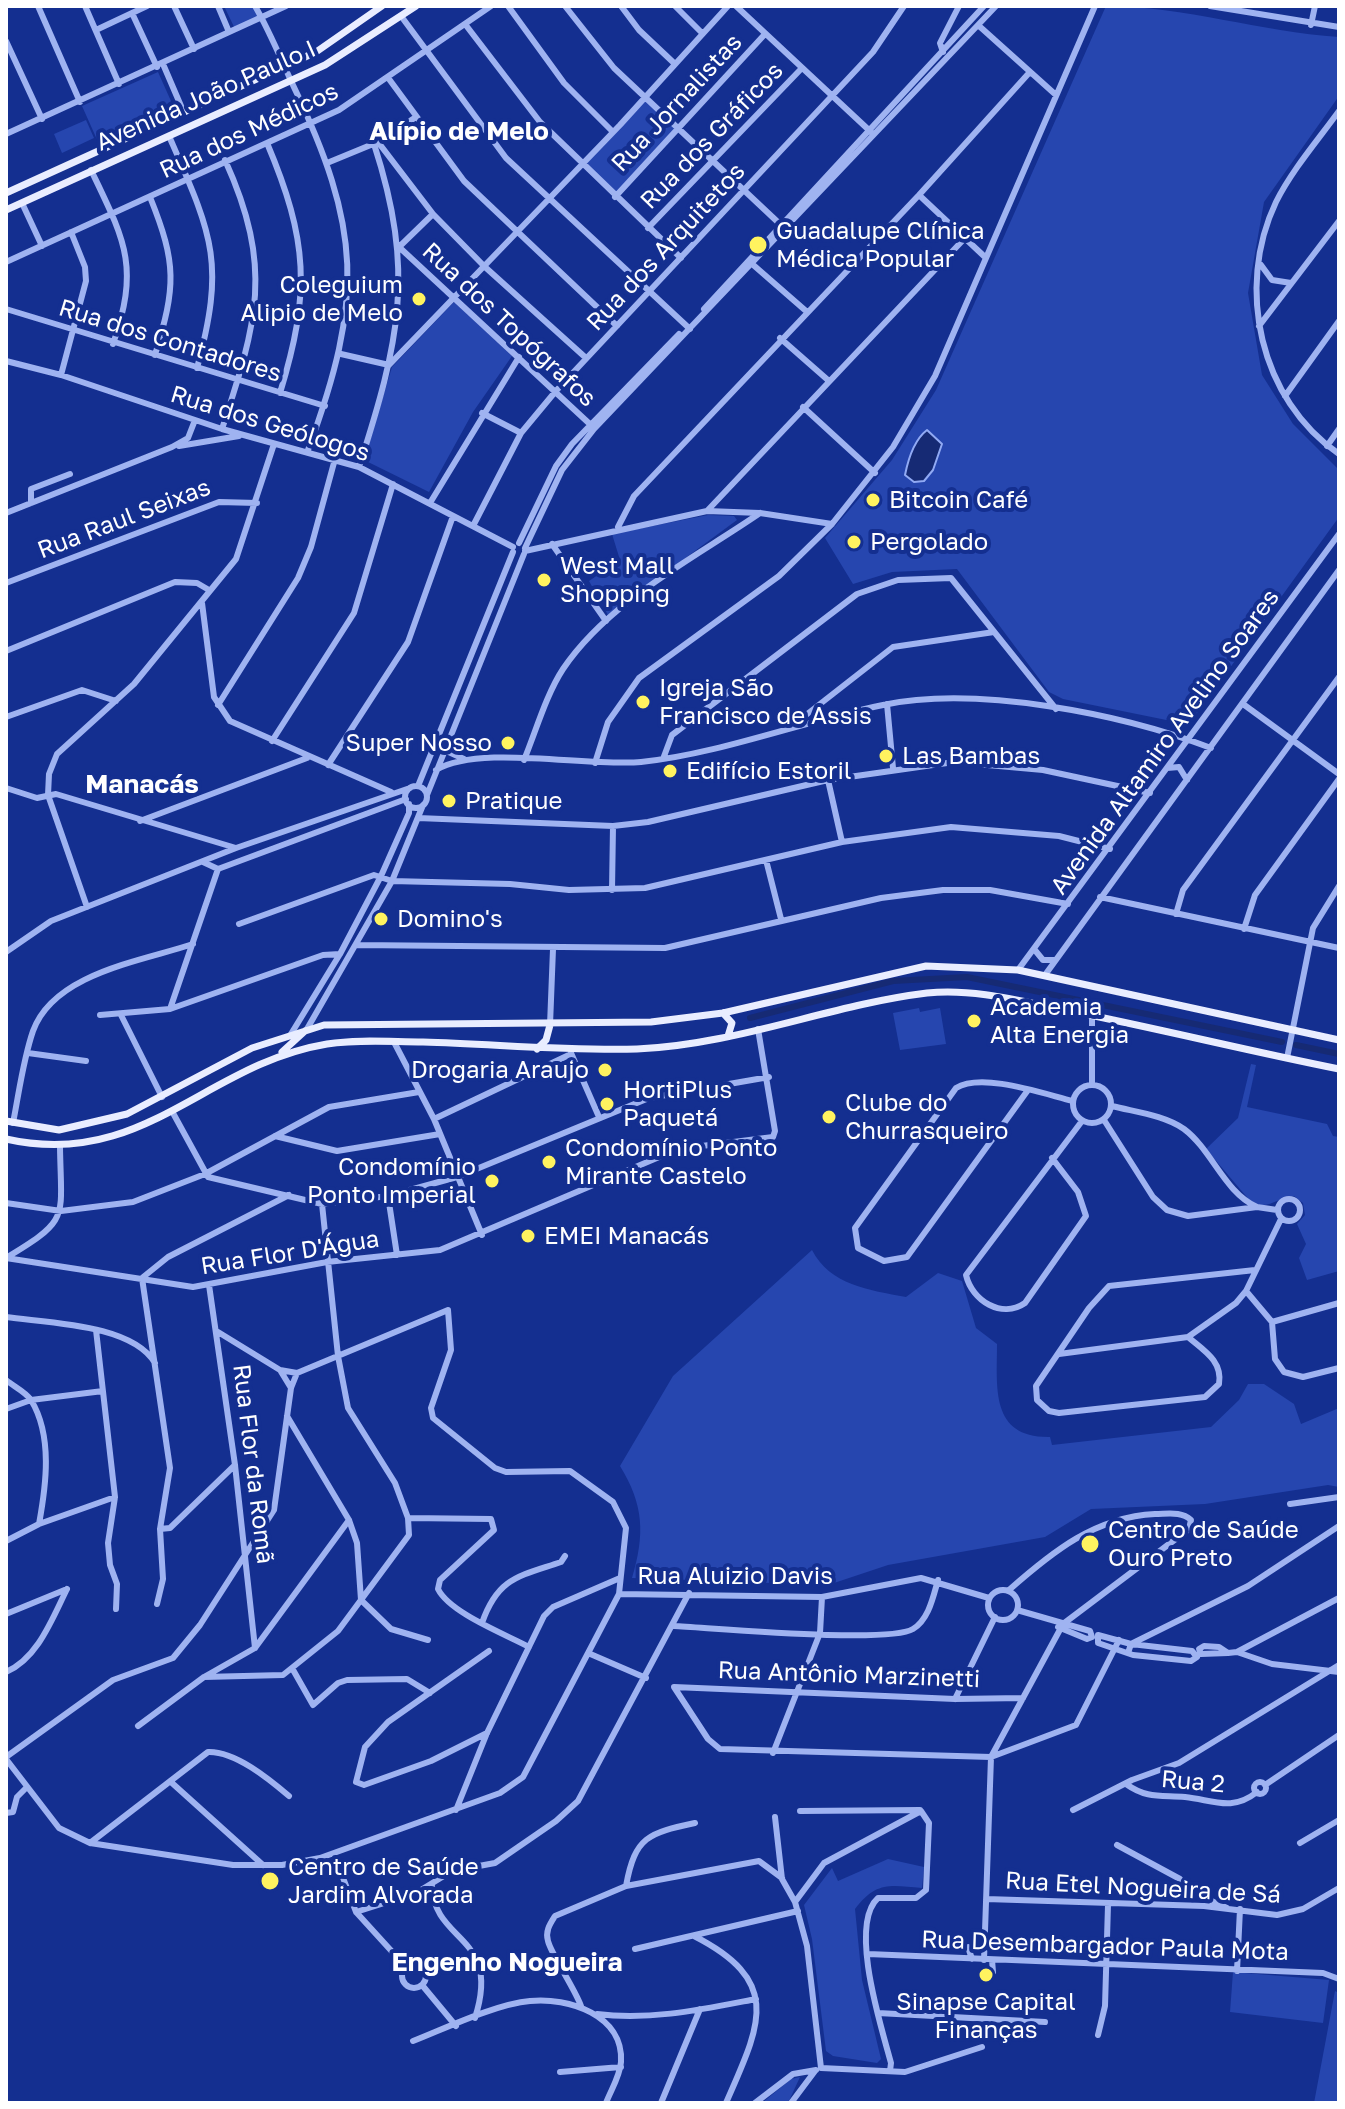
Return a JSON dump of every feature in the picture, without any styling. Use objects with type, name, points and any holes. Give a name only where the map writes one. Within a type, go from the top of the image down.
[{"type":"main road","name":"Avenida João Paulo I","points":[[6,193],[285,66],[336,40],[382,6]]},
{"type":"main road","name":"Avenida João Paulo I","points":[[6,210],[325,65],[416,6]]},
{"type":"main road","points":[[9,1122],[59,1130],[127,1114],[252,1048],[307,1029],[360,1022],[550,1025],[651,1022],[723,1013],[926,966],[1018,970],[1339,1040]]},
{"type":"main road","points":[[269,1058],[330,1044],[394,1042],[571,1051],[639,1048],[728,1036],[929,993],[998,997],[1339,1069]]},
{"type":"main road","points":[[738,1009],[736,1024],[746,1032]]},
{"type":"main road","points":[[723,1013],[732,1023],[728,1036]]},
{"type":"main road","points":[[537,1049],[546,1040],[550,1025]]},
{"type":"main road","points":[[6,1139],[60,1147],[104,1139],[173,1113],[289,1047],[307,1029]]},
{"type":"main road","points":[[171,1092],[169,1104],[173,1113]]},
{"type":"street","points":[[38,6],[80,102]]},
{"type":"street","points":[[85,6],[119,84]]},
{"type":"street","points":[[96,30],[147,6]]},
{"type":"street","points":[[174,6],[194,49]]},
{"type":"street","points":[[218,6],[229,32]]},
{"type":"street","points":[[255,6],[312,122],[340,200],[348,246],[348,298],[341,354],[308,450]]},
{"type":"street","points":[[6,134],[286,6]]},
{"type":"street","name":"Rua dos Médicos","points":[[6,262],[312,122],[389,79],[491,6]]},
{"type":"street","points":[[508,6],[564,83],[613,132]]},
{"type":"street","points":[[565,6],[595,48],[644,98],[782,226]]},
{"type":"street","points":[[621,6],[639,30],[675,64]]},
{"type":"street","points":[[675,6],[702,33]]},
{"type":"street","points":[[389,365],[550,199],[728,6]]},
{"type":"street","points":[[736,6],[871,133]]},
{"type":"street","name":"Rua dos Arquitetos","points":[[473,526],[521,433],[586,358],[832,97],[886,36],[904,6]]},
{"type":"street","points":[[947,57],[940,43],[959,6]]},
{"type":"street","points":[[291,1034],[340,954],[381,876],[409,813],[407,802],[440,748],[556,466],[871,133],[941,50],[984,6]]},
{"type":"street","points":[[750,263],[871,133],[996,6]]},
{"type":"street","points":[[595,763],[608,722],[639,678],[779,576],[832,524],[875,473],[935,376],[1095,6]]},
{"type":"street","points":[[1210,6],[1311,25],[1339,27]]},
{"type":"street","points":[[1311,25],[1315,6]]},
{"type":"street","points":[[132,13],[184,113]]},
{"type":"street","points":[[401,16],[485,133],[550,199],[688,328]]},
{"type":"street","points":[[465,24],[522,102],[615,197],[681,258]]},
{"type":"street","points":[[978,25],[1056,95]]},
{"type":"street","name":"Rua Jornalistas","points":[[615,197],[675,128],[765,34]]},
{"type":"street","points":[[6,41],[42,119]]},
{"type":"street","name":"Rua dos Gráficos","points":[[648,228],[801,69]]},
{"type":"street","points":[[618,527],[634,496],[780,338],[919,195],[1029,73]]},
{"type":"street","points":[[389,79],[464,181],[516,234],[617,326]]},
{"type":"street","points":[[1339,111],[1280,195],[1268,222],[1259,262],[1259,326],[1270,371],[1285,396],[1327,446],[1339,454]]},
{"type":"street","points":[[327,163],[376,143],[416,117]]},
{"type":"street","points":[[169,136],[208,230],[215,284],[197,368]]},
{"type":"street","points":[[267,143],[292,207],[303,279],[299,326],[280,393]]},
{"type":"street","points":[[376,143],[433,214],[485,267],[586,358]]},
{"type":"street","points":[[359,467],[389,365],[399,304],[399,247],[376,143]]},
{"type":"street","points":[[222,429],[251,333],[258,278],[250,222],[225,160]]},
{"type":"street","points":[[91,170],[126,250],[129,280],[113,344]]},
{"type":"street","points":[[919,195],[986,258]]},
{"type":"street","points":[[150,197],[165,233],[172,267],[170,303],[155,355]]},
{"type":"street","points":[[22,203],[42,246]]},
{"type":"street","points":[[399,247],[433,214]]},
{"type":"street","points":[[1259,326],[1339,221]]},
{"type":"street","points":[[61,375],[86,281],[85,267],[71,232]]},
{"type":"street","points":[[707,511],[964,239]]},
{"type":"street","name":"Rua dos Topógrafos","points":[[399,247],[592,426]]},
{"type":"street","points":[[1259,262],[1272,280],[1291,283]]},
{"type":"street","points":[[750,263],[806,311]]},
{"type":"street","name":"Rua dos Contadores","points":[[6,309],[325,406]]},
{"type":"street","points":[[1285,396],[1339,321]]},
{"type":"street","points":[[780,338],[829,381]]},
{"type":"street","points":[[341,354],[389,365]]},
{"type":"street","points":[[430,503],[482,413],[519,357]]},
{"type":"street","name":"Rua dos Geólogos","points":[[6,361],[61,375],[222,429],[308,450],[359,467],[520,549]]},
{"type":"street","points":[[803,407],[875,473]]},
{"type":"street","points":[[482,413],[521,433]]},
{"type":"street","points":[[6,513],[172,447],[188,438],[195,420]]},
{"type":"street","points":[[307,1029],[392,881],[427,795],[440,748],[499,586],[520,549],[531,537],[562,470],[592,426]]},
{"type":"street","points":[[1327,446],[1339,429]]},
{"type":"street","points":[[172,447],[217,437],[247,435]]},
{"type":"street","points":[[87,907],[48,795],[49,774],[57,754],[69,739],[116,701],[202,603],[241,549],[274,444]]},
{"type":"street","points":[[218,705],[298,578],[311,547],[335,459]]},
{"type":"street","points":[[31,503],[31,489],[70,474]]},
{"type":"street","points":[[272,741],[354,613],[393,484]]},
{"type":"street","name":"Rua Raul Seixas","points":[[6,583],[219,502],[257,503]]},
{"type":"street","points":[[520,549],[707,511],[760,513],[832,524]]},
{"type":"street","points":[[524,760],[561,672],[583,643],[606,621],[760,513]]},
{"type":"street","points":[[328,765],[408,642],[453,516]]},
{"type":"street","name":"Avenida Altamiro Avelino Soares","points":[[1018,970],[1336,543],[1339,534]]},
{"type":"street","points":[[531,537],[539,547]]},
{"type":"street","points":[[552,544],[606,621]]},
{"type":"street","name":"Avenida Altamiro Avelino Soares","points":[[1045,975],[1339,570]]},
{"type":"street","points":[[663,759],[672,735],[857,594],[908,578],[951,578],[1056,709]]},
{"type":"street","points":[[6,651],[175,582],[197,583],[209,590]]},
{"type":"street","points":[[499,586],[507,589]]},
{"type":"street","points":[[202,603],[211,687],[218,705],[241,728],[392,792]]},
{"type":"street","points":[[793,725],[893,647],[994,632]]},
{"type":"street","points":[[1176,914],[1183,890],[1339,677]]},
{"type":"street","points":[[6,717],[82,690],[116,701]]},
{"type":"street","points":[[436,770],[464,759],[595,763],[663,759],[887,704],[967,699],[1056,709],[1211,748]]},
{"type":"street","points":[[887,704],[893,768]]},
{"type":"street","points":[[1243,704],[1339,776],[1255,895],[1244,929]]},
{"type":"street","points":[[440,748],[464,759]]},
{"type":"street","points":[[140,821],[307,758]]},
{"type":"street","points":[[418,818],[613,826],[648,822],[828,780],[893,768],[954,762],[998,764],[1150,793]]},
{"type":"street","points":[[1167,768],[1179,767],[1187,780]]},
{"type":"street","points":[[828,780],[842,842]]},
{"type":"street","points":[[366,783],[380,807]]},
{"type":"street","points":[[6,952],[51,921],[236,848],[392,792],[414,787],[427,795]]},
{"type":"street","points":[[6,788],[37,798],[56,794],[236,848]]},
{"type":"street","points":[[203,862],[218,869],[380,807],[407,802],[423,805]]},
{"type":"street","points":[[612,890],[613,826]]},
{"type":"street","points":[[239,924],[365,878],[381,876],[392,881],[612,890],[678,883],[842,842],[951,827],[1059,836],[1110,849]]},
{"type":"street","points":[[766,860],[781,919]]},
{"type":"street","points":[[170,1009],[218,869]]},
{"type":"street","points":[[1287,1058],[1310,943],[1319,914],[1339,886]]},
{"type":"street","points":[[356,945],[665,948],[881,898],[943,890],[990,890],[1068,904]]},
{"type":"street","points":[[1100,897],[1339,948]]},
{"type":"street","points":[[9,1122],[42,1014],[80,983],[193,944]]},
{"type":"street","points":[[550,1025],[553,949]]},
{"type":"street","points":[[1034,949],[1043,960],[1055,960]]},
{"type":"street","points":[[100,1015],[170,1009],[323,955],[340,954]]},
{"type":"street","points":[[121,1015],[162,1097]]},
{"type":"street","points":[[1092,1015],[1092,1085]]},
{"type":"street","points":[[173,1113],[205,1174],[214,1180],[322,1204],[388,1196],[457,1177],[599,1117],[674,1091],[769,1077],[758,1029]]},
{"type":"street","points":[[394,1042],[434,1119],[482,1235]]},
{"type":"street","points":[[434,1119],[571,1051],[599,1117]]},
{"type":"street","points":[[28,1053],[86,1061]]},
{"type":"street","name":"Rua Flor D'Água","points":[[6,1258],[193,1287],[327,1262],[440,1250],[482,1235],[678,1149],[773,1137],[769,1077]]},
{"type":"street","points":[[1028,1090],[907,1257],[884,1261],[858,1248],[855,1228],[956,1088],[964,1083],[982,1082],[1028,1090],[1073,1101]]},
{"type":"street","points":[[1092,1085],[1109,1093],[1112,1106],[1104,1120],[1093,1124],[1082,1121],[1073,1101],[1078,1091],[1092,1085]]},
{"type":"street","points":[[6,1203],[61,1211],[133,1202],[205,1174],[342,1102],[419,1092]]},
{"type":"street","points":[[1112,1106],[1163,1120],[1187,1131],[1239,1195],[1257,1207]]},
{"type":"street","points":[[1104,1120],[1153,1197],[1167,1210],[1188,1216],[1257,1207],[1277,1210]]},
{"type":"street","points":[[1052,1158],[1083,1201],[1083,1222],[1025,1303],[999,1309],[978,1298],[966,1275],[1052,1158],[1082,1121]]},
{"type":"street","points":[[274,1136],[337,1151],[440,1134]]},
{"type":"street","points":[[6,1258],[52,1227],[61,1211],[60,1147]]},
{"type":"street","points":[[157,1604],[163,1579],[160,1529],[170,1468],[142,1278],[168,1257],[289,1195]]},
{"type":"street","points":[[1233,1211],[1239,1205],[1239,1195]]},
{"type":"street","points":[[388,1196],[397,1255]]},
{"type":"street","points":[[1286,1199],[1299,1204],[1298,1217],[1290,1222],[1281,1219],[1277,1210],[1286,1199]]},
{"type":"street","points":[[204,1677],[274,1678],[292,1668],[338,1631],[409,1535],[408,1518],[395,1483],[348,1408],[338,1356],[322,1204]]},
{"type":"street","points":[[1058,1354],[1188,1337],[1236,1303],[1246,1291],[1281,1219]]},
{"type":"street","points":[[1188,1337],[1211,1356],[1220,1371],[1219,1384],[1205,1397],[1059,1413],[1049,1411],[1037,1400],[1036,1386],[1109,1286],[1255,1270]]},
{"type":"street","name":"Rua Flor da Romã","points":[[209,1285],[218,1332],[246,1550],[255,1648]]},
{"type":"street","points":[[1246,1291],[1272,1322],[1275,1359],[1284,1372],[1303,1377],[1339,1368]]},
{"type":"street","points":[[1272,1322],[1339,1303]]},
{"type":"street","points":[[218,1332],[280,1370],[297,1373],[448,1310],[451,1350],[431,1408],[433,1418],[495,1468],[506,1472],[570,1471],[602,1492],[620,1512],[626,1528],[619,1594],[523,1777],[500,1793],[302,1863],[233,1865],[90,1843],[59,1828],[6,1758],[113,1680],[173,1658],[200,1625],[274,1510],[291,1388],[297,1373]]},
{"type":"street","points":[[6,1317],[96,1330],[143,1346],[157,1366]]},
{"type":"street","points":[[96,1330],[115,1497],[108,1543],[110,1565],[117,1584],[116,1609]]},
{"type":"street","points":[[280,1370],[291,1388]]},
{"type":"street","points":[[6,1380],[31,1400],[47,1458],[39,1524]]},
{"type":"street","points":[[6,1409],[31,1400],[103,1391]]},
{"type":"street","points":[[287,1416],[349,1520],[357,1543],[361,1600],[391,1629],[428,1640]]},
{"type":"street","points":[[160,1529],[170,1528],[235,1465]]},
{"type":"street","points":[[6,1527],[8,1540],[39,1524],[115,1497]]},
{"type":"street","points":[[1290,1504],[1339,1497]]},
{"type":"street","points":[[982,1961],[991,1757],[1060,1626],[1189,1529],[1191,1520],[1180,1514],[1137,1515],[1101,1524],[1067,1543],[1009,1590],[998,1590],[989,1598],[989,1609],[995,1617],[1005,1620],[1017,1610]]},
{"type":"street","points":[[408,1518],[484,1517],[494,1522],[494,1530],[438,1584],[444,1599],[529,1647]]},
{"type":"street","points":[[138,1726],[204,1677],[255,1648],[349,1520]]},
{"type":"street","points":[[1128,1653],[1131,1644],[1248,1586],[1339,1526]]},
{"type":"street","points":[[482,1623],[489,1603],[506,1583],[521,1573],[561,1562],[565,1556]]},
{"type":"street","points":[[456,1810],[487,1733],[544,1616],[553,1607],[620,1578]]},
{"type":"street","name":"Rua Aluizio Davis","points":[[619,1594],[822,1597],[895,1580],[938,1580],[989,1598]]},
{"type":"street","points":[[674,1626],[820,1633],[909,1631],[924,1620],[938,1580]]},
{"type":"street","points":[[6,1614],[67,1589],[41,1640],[23,1660],[6,1672]]},
{"type":"street","points":[[1009,1590],[1016,1597],[1017,1610]]},
{"type":"street","points":[[356,1912],[432,1886],[452,1871],[495,1863],[578,1801],[689,1593]]},
{"type":"street","points":[[822,1597],[820,1633],[773,1753],[991,1757],[1076,1725],[1119,1640]]},
{"type":"street","points":[[1228,1653],[1237,1652],[1339,1598]]},
{"type":"street","points":[[1017,1610],[1060,1626]]},
{"type":"street","points":[[955,1699],[995,1617]]},
{"type":"street","points":[[1101,1634],[1131,1644],[1192,1651],[1197,1657],[1191,1661],[1128,1653],[1098,1643],[1097,1636],[1101,1634]]},
{"type":"street","points":[[487,1733],[431,1761],[358,1785],[359,1760],[365,1747],[388,1722],[489,1651]]},
{"type":"street","points":[[1237,1652],[1272,1664],[1337,1668]]},
{"type":"street","points":[[588,1653],[646,1678]]},
{"type":"street","points":[[292,1668],[313,1705],[338,1683],[347,1680],[407,1679],[430,1693]]},
{"type":"street","points":[[1073,1810],[1179,1763],[1337,1668]]},
{"type":"street","name":"Rua Antônio Marzinetti","points":[[773,1753],[720,1749],[708,1739],[674,1687],[955,1699],[1023,1698]]},
{"type":"street","name":"Rua 2","points":[[1126,1784],[1156,1798],[1185,1797],[1225,1806],[1246,1801],[1256,1791],[1257,1783],[1265,1785],[1339,1735]]},
{"type":"street","points":[[90,1843],[172,1783],[206,1753],[213,1752],[268,1779],[289,1796]]},
{"type":"street","points":[[1248,1782],[1256,1791]]},
{"type":"street","points":[[172,1783],[263,1865]]},
{"type":"street","points":[[6,1813],[13,1812],[17,1797],[26,1788]]},
{"type":"street","points":[[800,1811],[921,1811]]},
{"type":"street","points":[[890,2071],[891,2063],[868,1954],[868,1917],[878,1898],[916,1898],[924,1894],[929,1828],[921,1811]]},
{"type":"street","points":[[795,1902],[824,1863],[921,1811]]},
{"type":"street","points":[[775,1817],[782,1879]]},
{"type":"street","points":[[1300,1843],[1339,1820]]},
{"type":"street","points":[[626,1886],[643,1839],[653,1832],[695,1823]]},
{"type":"street","points":[[1117,1845],[1180,1879],[1194,1893],[1227,1908]]},
{"type":"street","points":[[334,1854],[356,1912],[406,1967]]},
{"type":"street","points":[[581,2006],[569,1977],[548,1944],[548,1930],[561,1910],[626,1886],[759,1861],[782,1879],[795,1902],[807,1946],[818,2069],[791,2103]]},
{"type":"street","points":[[432,1886],[440,1914],[462,1935],[481,1972],[484,1991],[475,2018]]},
{"type":"street","name":"Rua Etel Nogueira de Sá","points":[[986,1899],[1227,1908],[1277,1915],[1294,1913],[1339,1888]]},
{"type":"street","points":[[1098,2035],[1104,2019],[1108,1905]]},
{"type":"street","points":[[1237,1971],[1240,1909]]},
{"type":"street","points":[[635,1949],[798,1911]]},
{"type":"street","points":[[694,1936],[740,1965],[756,1999],[757,2014],[751,2046],[726,2103]]},
{"type":"street","points":[[968,1947],[993,1972]]},
{"type":"street","name":"Rua Desembargador Paula Mota","points":[[868,1954],[1323,1973],[1339,1979]]},
{"type":"street","points":[[417,1964],[424,1969],[426,1977],[422,1985],[415,1988],[404,1983],[402,1974],[406,1967],[417,1964]]},
{"type":"street","points":[[422,1985],[456,2026]]},
{"type":"street","points":[[413,2041],[532,2000],[581,2006],[597,2014],[617,2017],[700,2009],[756,1999]]},
{"type":"street","points":[[661,2103],[700,2009]]},
{"type":"street","points":[[878,2013],[1045,2022]]},
{"type":"street","points":[[597,2014],[620,2047],[621,2067],[606,2103]]},
{"type":"street","points":[[755,2103],[793,2074],[818,2069],[912,2070],[982,2047]]},
{"type":"street","points":[[560,2072],[621,2067]]},
{"type":"shaded area","points":[[224,6],[252,6],[262,19],[236,31]]},
{"type":"shaded area","points":[[1106,6],[1165,10],[1339,37],[1339,96],[1264,202],[1248,293],[1262,375],[1293,424],[1339,470],[1339,517],[1190,723],[1186,724],[1063,699],[1049,692],[957,569],[892,572],[853,584],[825,538],[892,460],[936,390]]},
{"type":"shaded area","points":[[158,72],[175,110],[99,144],[82,106]]},
{"type":"shaded area","points":[[644,98],[675,128],[615,197],[583,165]]},
{"type":"shaded area","points":[[86,120],[94,138],[62,153],[54,134]]},
{"type":"shaded area","points":[[454,302],[512,356],[473,412],[429,492],[364,460],[392,367]]},
{"type":"shaded area","points":[[927,430],[942,444],[933,470],[924,481],[914,482],[905,475],[906,469],[915,445]]},
{"type":"shaded area","points":[[708,515],[734,516],[737,520],[608,615],[589,581],[620,560],[612,534]]},
{"type":"shaded area","points":[[919,1008],[920,1012],[940,1008],[946,1044],[900,1050],[893,1013]]},
{"type":"shaded area","points":[[1251,1064],[1256,1065],[1247,1107],[1327,1124],[1333,1136],[1339,1137],[1339,1271],[1307,1280],[1299,1258],[1306,1244],[1297,1224],[1305,1215],[1303,1203],[1294,1196],[1263,1205],[1251,1202],[1206,1149],[1238,1118]]},
{"type":"shaded area","points":[[812,1250],[829,1271],[840,1278],[878,1292],[906,1297],[938,1273],[962,1281],[976,1328],[997,1344],[1001,1407],[1016,1429],[1030,1435],[1050,1437],[1052,1445],[1211,1427],[1239,1400],[1248,1384],[1264,1384],[1294,1404],[1301,1424],[1339,1408],[1339,1487],[1328,1485],[1205,1504],[1091,1509],[1045,1537],[888,1565],[828,1585],[632,1578],[639,1547],[640,1520],[634,1494],[620,1466],[673,1376]]},
{"type":"shaded area","points":[[888,1859],[924,1867],[922,1888],[901,1886],[877,1889],[855,1909],[862,1980],[881,2059],[877,2063],[833,2056],[826,2051],[812,1939],[804,1905],[832,1868],[838,1881]]},
{"type":"shaded area","points":[[1233,1972],[1329,1980],[1323,2023],[1230,2012]]},
{"type":"shaded area","points":[[1335,1991],[1339,1993],[1339,2103],[1314,2103]]},
{"type":"shaded area","points":[[800,2077],[788,2103],[762,2103],[791,2079]]},
{"type":"waterway","points":[[750,1018],[893,981],[967,977],[1282,1042]]},
{"type":"waterway","points":[[1296,1045],[1339,1054]]},
{"type":"place","name":"Guadalupe Clínica Médica Popular","points":[[758,245]]},
{"type":"place","name":"Coleguium Alipio de Melo","points":[[419,299]]},
{"type":"place","name":"Bitcoin Café","points":[[873,500]]},
{"type":"place","name":"Pergolado","points":[[854,542]]},
{"type":"place","name":"West Mall Shopping","points":[[544,580]]},
{"type":"place","name":"Igreja São Francisco de Assis","points":[[643,702]]},
{"type":"place","name":"Super Nosso","points":[[508,743]]},
{"type":"place","name":"Las Bambas","points":[[886,756]]},
{"type":"place","name":"Edifício Estoril","points":[[670,771]]},
{"type":"place","name":"Pratique","points":[[449,801]]},
{"type":"place","name":"Domino's","points":[[381,919]]},
{"type":"place","name":"Academia Alta Energia","points":[[974,1021]]},
{"type":"place","name":"Drogaria Araujo","points":[[605,1070]]},
{"type":"place","name":"HortiPlus Paquetá","points":[[607,1104]]},
{"type":"place","name":"Clube do Churrasqueiro","points":[[829,1117]]},
{"type":"place","name":"Condomínio Ponto Mirante Castelo","points":[[549,1162]]},
{"type":"place","name":"Condomínio Ponto Imperial","points":[[492,1181]]},
{"type":"place","name":"EMEI Manacás","points":[[528,1236]]},
{"type":"place","name":"Centro de Saúde Ouro Preto","points":[[1090,1544]]},
{"type":"place","name":"Centro de Saúde Jardim Alvorada","points":[[270,1881]]},
{"type":"place","name":"Sinapse Capital Finanças","points":[[986,1975]]},
{"type":"district","name":"Alípio de Melo","points":[[459,132]]},
{"type":"district","name":"Manacás","points":[[142,785]]},
{"type":"district","name":"Engenho Nogueira","points":[[507,1963]]}]
